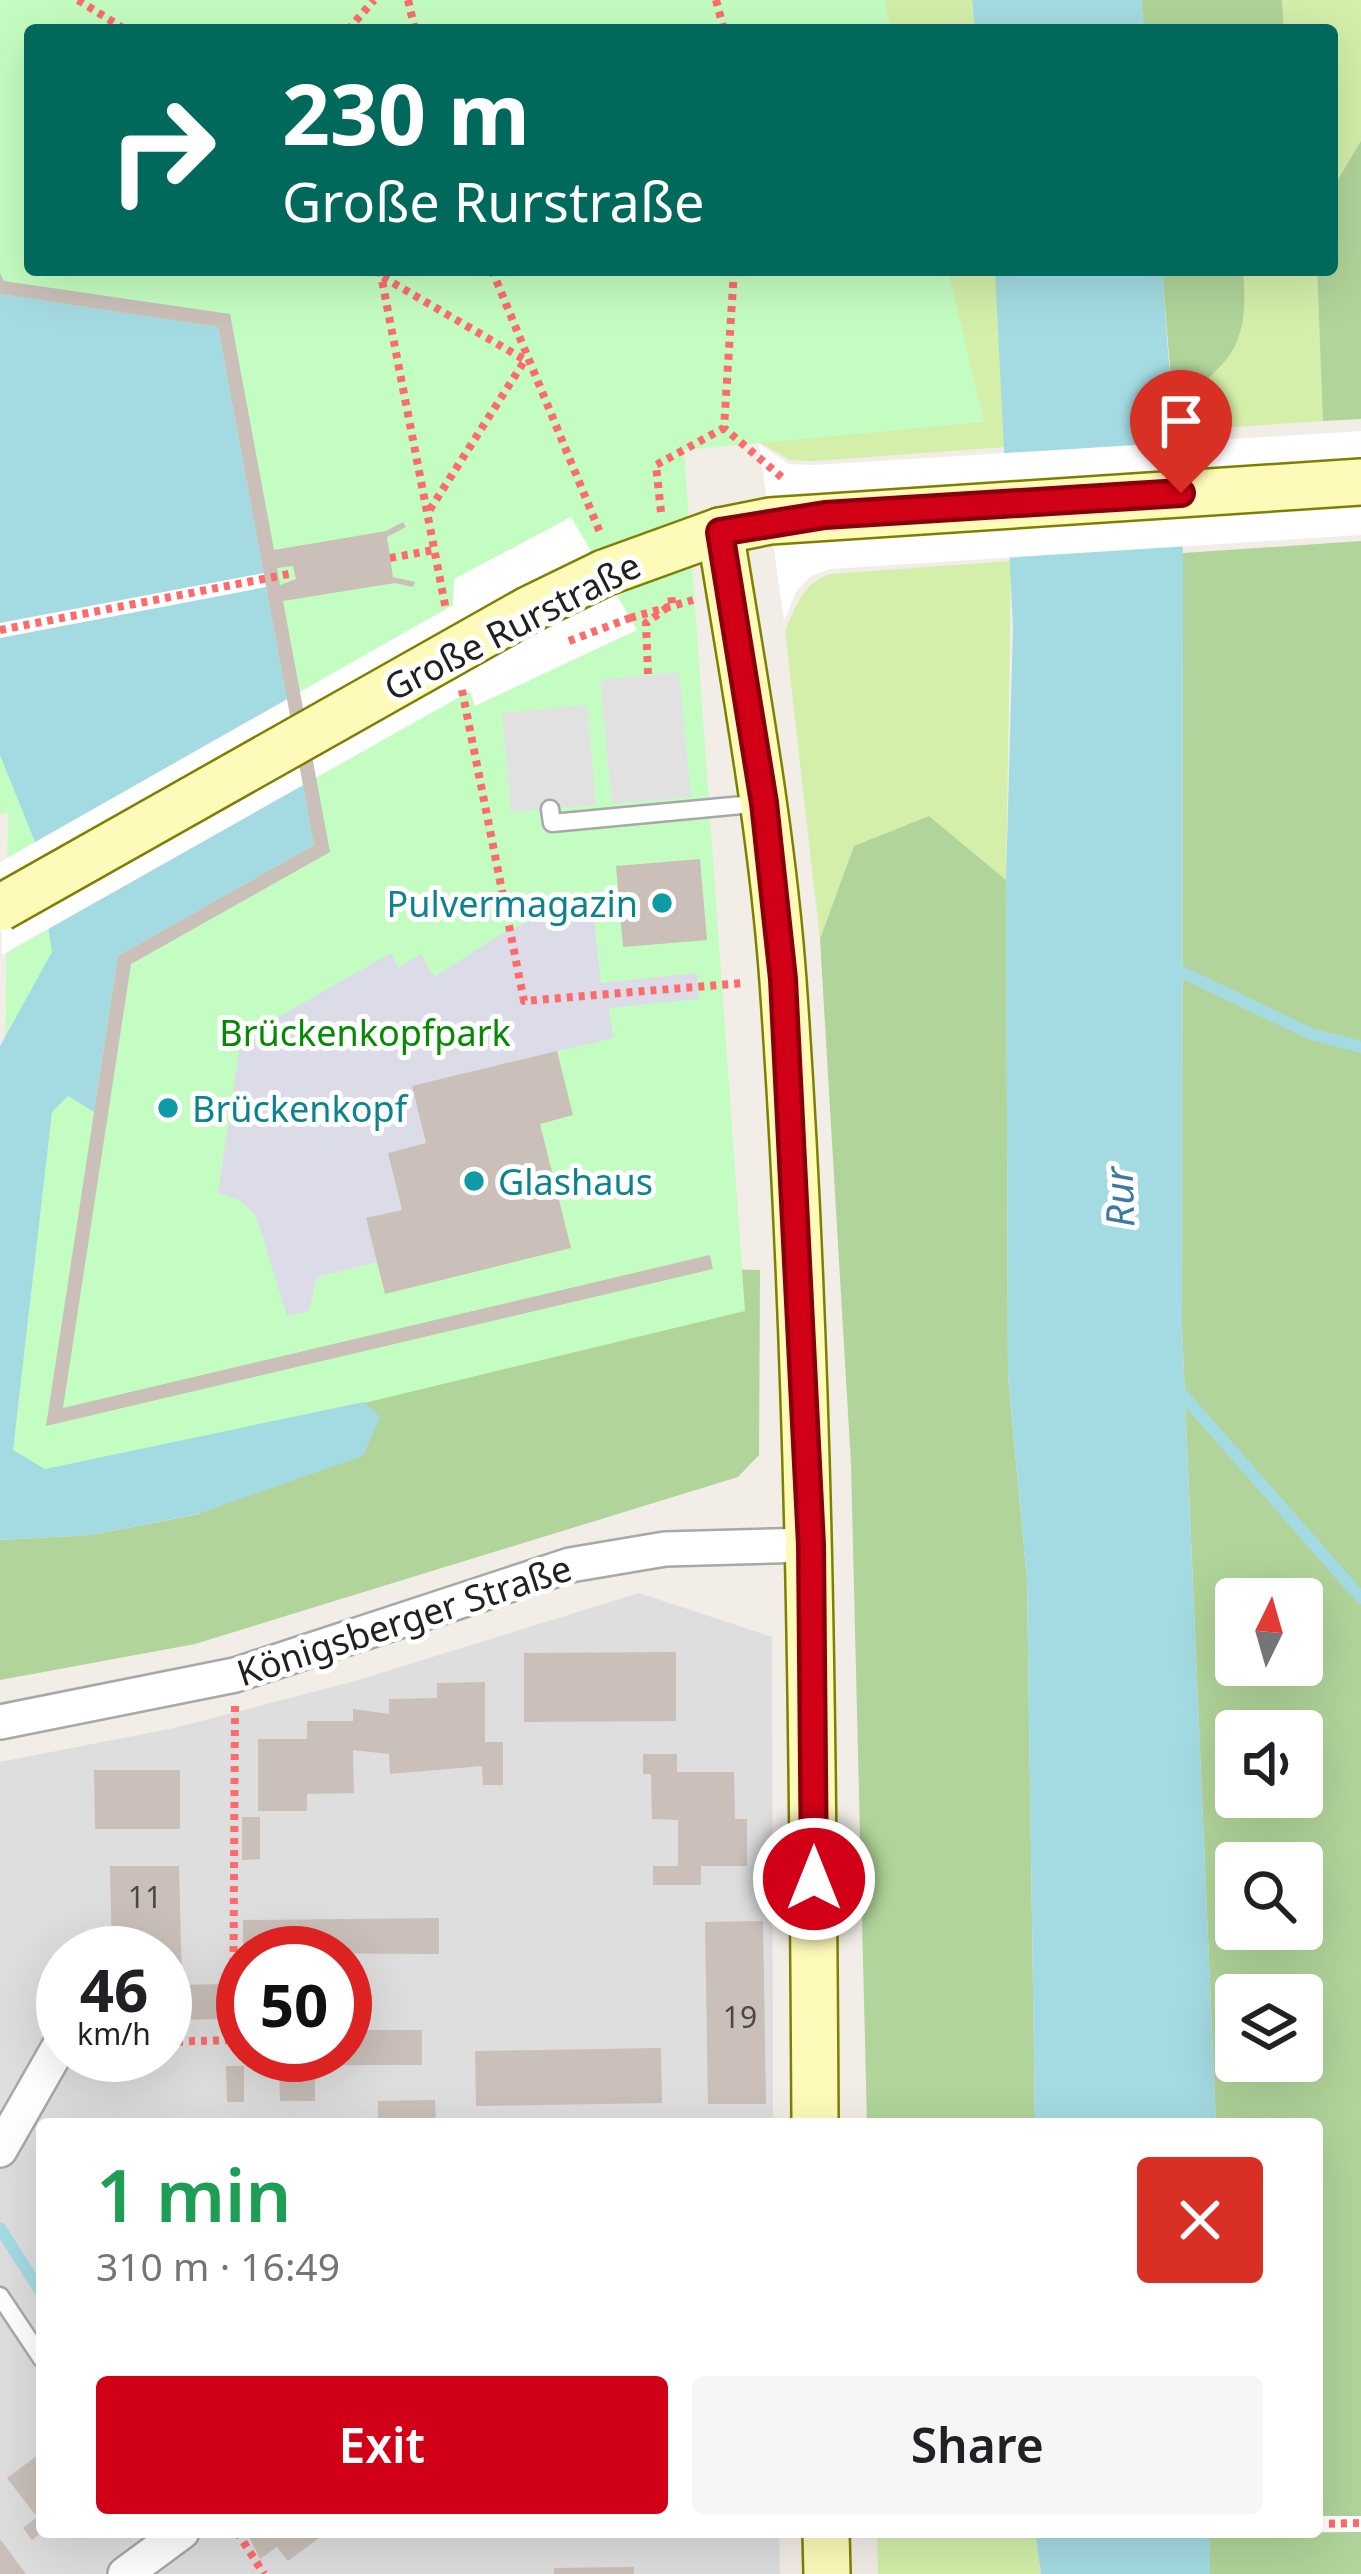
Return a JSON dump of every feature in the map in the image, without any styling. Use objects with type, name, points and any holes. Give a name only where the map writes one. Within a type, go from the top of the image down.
[{"type":"main road","name":"Große Rurstraße","points":[[0,908],[528,610],[665,549],[770,521],[1361,482]]},
{"type":"main road","points":[[720,532],[764,803],[783,979],[811,1545],[815,2118]]},
{"type":"main road","points":[[826,2538],[827,2574]]},
{"type":"street","name":"Königsberger Straße","points":[[0,1722],[235,1675],[570,1565],[665,1549],[811,1545]]},
{"type":"street","points":[[0,2150],[39,2082]]},
{"type":"street","points":[[124,2574],[166,2538]]},
{"type":"lane","points":[[550,809],[552,823],[764,803]]},
{"type":"lane","points":[[0,2296],[36,2350]]},
{"type":"path","points":[[78,0],[116,24]]},
{"type":"path","points":[[353,24],[374,0]]},
{"type":"path","points":[[383,276],[447,617]]},
{"type":"path","points":[[387,276],[526,361]]},
{"type":"path","points":[[494,276],[609,570]]},
{"type":"path","points":[[724,428],[734,276]]},
{"type":"path","points":[[428,513],[526,361]]},
{"type":"path","points":[[724,428],[761,460]]},
{"type":"path","points":[[665,549],[656,465],[724,428]]},
{"type":"path","points":[[390,558],[434,550]]},
{"type":"path","points":[[0,631],[294,573]]},
{"type":"path","points":[[630,619],[672,604]]},
{"type":"path","points":[[646,634],[648,674]]},
{"type":"path","points":[[460,684],[524,1001],[783,979]]},
{"type":"path","points":[[192,2041],[232,2040],[235,1675]]},
{"type":"path","points":[[1323,2524],[1361,2523]]},
{"type":"path","points":[[241,2538],[264,2574]]},
{"type":"shaded area","points":[[679,672],[691,797],[612,804],[600,680]]},
{"type":"shaded area","points":[[587,705],[596,805],[511,812],[502,713]]},
{"type":"shaded area","points":[[593,909],[601,983],[697,973],[699,999],[609,1008],[613,1038],[413,1086],[426,1143],[388,1153],[402,1210],[367,1219],[377,1262],[317,1277],[309,1311],[287,1316],[256,1216],[239,1200],[218,1193],[241,1038],[391,953],[398,968],[421,954],[434,977],[499,935],[548,913]]},
{"type":"shaded area","points":[[639,1593],[772,1637],[773,2118],[36,2118],[36,2538],[779,2538],[780,2574],[0,2574],[0,1762],[174,1728],[355,1681]]},
{"type":"green space","name":"Brückenkopfpark","points":[[0,0],[884,0],[890,24],[24,24],[24,276],[949,276],[984,422],[684,450],[745,1311],[0,1491],[8,812],[0,815]]},
{"type":"green space","points":[[723,0],[972,0],[974,24],[729,24]]},
{"type":"green space","points":[[1141,0],[1282,0],[1284,24],[1143,24]]},
{"type":"green space","points":[[1282,0],[1361,0],[1361,141],[1338,179],[1338,24],[1284,24]]},
{"type":"green space","points":[[1361,141],[1361,419],[1323,421],[1317,276],[1338,276],[1338,179]]},
{"type":"green space","points":[[742,276],[995,276],[1006,447],[814,461],[790,460],[755,440]]},
{"type":"green space","points":[[1162,276],[1243,276],[1243,317],[1232,350],[1209,377],[1173,404]]},
{"type":"green space","points":[[1243,276],[1317,276],[1323,421],[1174,431],[1173,405],[1209,377],[1232,351],[1244,296]]},
{"type":"green space","points":[[1361,541],[1361,2574],[1210,2574],[1210,2538],[1323,2538],[1323,2118],[1216,2118],[1182,1328],[1183,553]]},
{"type":"green space","points":[[1011,561],[1006,880],[929,816],[854,846],[820,939],[785,631],[797,604],[813,583],[830,574]]},
{"type":"green space","points":[[929,816],[1006,880],[1008,1376],[1027,1580],[1035,2118],[867,2118],[851,1464],[820,939],[854,846]]},
{"type":"green space","points":[[713,1269],[760,1270],[759,1455],[738,1477],[195,1644],[0,1680],[0,1540],[91,1535],[199,1514],[364,1402]]},
{"type":"green space","points":[[877,2538],[1036,2538],[1041,2574],[878,2574]]},
{"type":"water","points":[[972,0],[1141,0],[1143,24],[974,24]]},
{"type":"water","name":"Rur","points":[[995,276],[1162,276],[1183,553],[1182,1328],[1216,2118],[1035,2118],[1027,1580],[1008,1376],[1006,880],[1013,628]]},
{"type":"water","points":[[0,294],[218,327],[314,845],[118,956],[94,1112],[68,1096],[52,1112],[13,1450],[45,1469],[364,1402],[380,1417],[363,1456],[198,1514],[91,1535],[0,1540],[0,1046],[52,952],[35,842],[0,755]]},
{"type":"water","points":[[1036,2538],[1210,2538],[1210,2574],[1041,2574]]},
{"type":"pier","points":[[1361,431],[1361,535],[830,569],[811,576],[797,590],[784,621],[759,444],[789,464],[815,465]]},
{"type":"pier","points":[[571,517],[637,630],[475,706],[470,691],[2,955],[0,862],[453,605],[454,579]]},
{"type":"pier","points":[[264,573],[266,587],[0,638],[0,623]]},
{"type":"pier","points":[[1323,2516],[1361,2516],[1361,2532],[1323,2532]]},
{"type":"building","points":[[0,273],[4,281],[230,314],[274,550],[386,531],[403,522],[406,527],[387,537],[393,577],[415,582],[413,587],[395,583],[283,601],[330,852],[131,964],[63,1408],[710,1255],[713,1269],[46,1426],[118,956],[314,845],[218,327],[0,294]],"holes":[[[293,566],[296,579],[280,585],[277,568]]]},
{"type":"building","name":"Pulvermagazin","points":[[700,859],[707,940],[623,947],[616,866]]},
{"type":"building","name":"Glashaus","points":[[557,1051],[573,1115],[540,1124],[571,1248],[385,1294],[366,1218],[402,1210],[388,1153],[426,1143],[412,1086]]},
{"type":"building","points":[[676,1652],[676,1721],[524,1722],[524,1653]]},
{"type":"building","points":[[485,1682],[485,1742],[503,1742],[503,1785],[483,1785],[482,1766],[390,1774],[389,1754],[353,1750],[354,1793],[307,1794],[307,1811],[258,1811],[258,1739],[307,1739],[307,1721],[353,1721],[353,1709],[389,1714],[389,1699],[437,1698],[437,1683]]},
{"type":"building","points":[[643,1754],[677,1754],[677,1772],[734,1772],[735,1819],[747,1819],[747,1866],[701,1866],[701,1885],[653,1885],[653,1866],[678,1866],[678,1820],[652,1819],[651,1774],[643,1774]]},
{"type":"building","points":[[94,1770],[180,1770],[180,1829],[95,1829]]},
{"type":"building","points":[[242,1817],[260,1817],[260,1859],[242,1860]]},
{"type":"building","points":[[110,1866],[179,1866],[181,1926],[111,1926]]},
{"type":"building","points":[[439,1918],[439,1954],[372,1954],[372,1926],[243,1926],[243,1920]]},
{"type":"building","points":[[763,1921],[766,2104],[708,2104],[705,1922]]},
{"type":"building","points":[[216,1984],[216,2019],[192,2020],[192,1985]]},
{"type":"building","points":[[372,2030],[422,2030],[422,2065],[372,2065]]},
{"type":"building","points":[[661,2048],[662,2103],[476,2106],[475,2051]]},
{"type":"building","points":[[226,2082],[244,2082],[244,2102],[227,2102]]},
{"type":"building","points":[[279,2082],[315,2082],[315,2101],[280,2101]]},
{"type":"building","points":[[435,2100],[436,2118],[378,2118],[378,2101]]},
{"type":"building","points":[[36,2456],[36,2516],[7,2478]]},
{"type":"building","points":[[36,2518],[32,2540],[23,2528]]},
{"type":"building","points":[[250,2538],[319,2538],[288,2561],[277,2547],[260,2559]]},
{"type":"building","points":[[0,2539],[26,2574],[0,2574]]},
{"type":"building","points":[[634,2567],[634,2574],[554,2574],[554,2568]]},
{"type":"waterway","points":[[1169,966],[1311,1034],[1361,1047]]},
{"type":"waterway","points":[[1176,1387],[1361,1598]]},
{"type":"waterway","points":[[0,2228],[36,2285]]},
{"type":"place","name":"Pulvermagazin","points":[[662,903]]},
{"type":"place","name":"Brückenkopf","points":[[168,1108]]},
{"type":"place","name":"Glashaus","points":[[474,1181]]},
{"type":"route","points":[[814,1879],[811,1545],[783,979],[764,803],[720,532],[825,515],[1181,493]]}]
